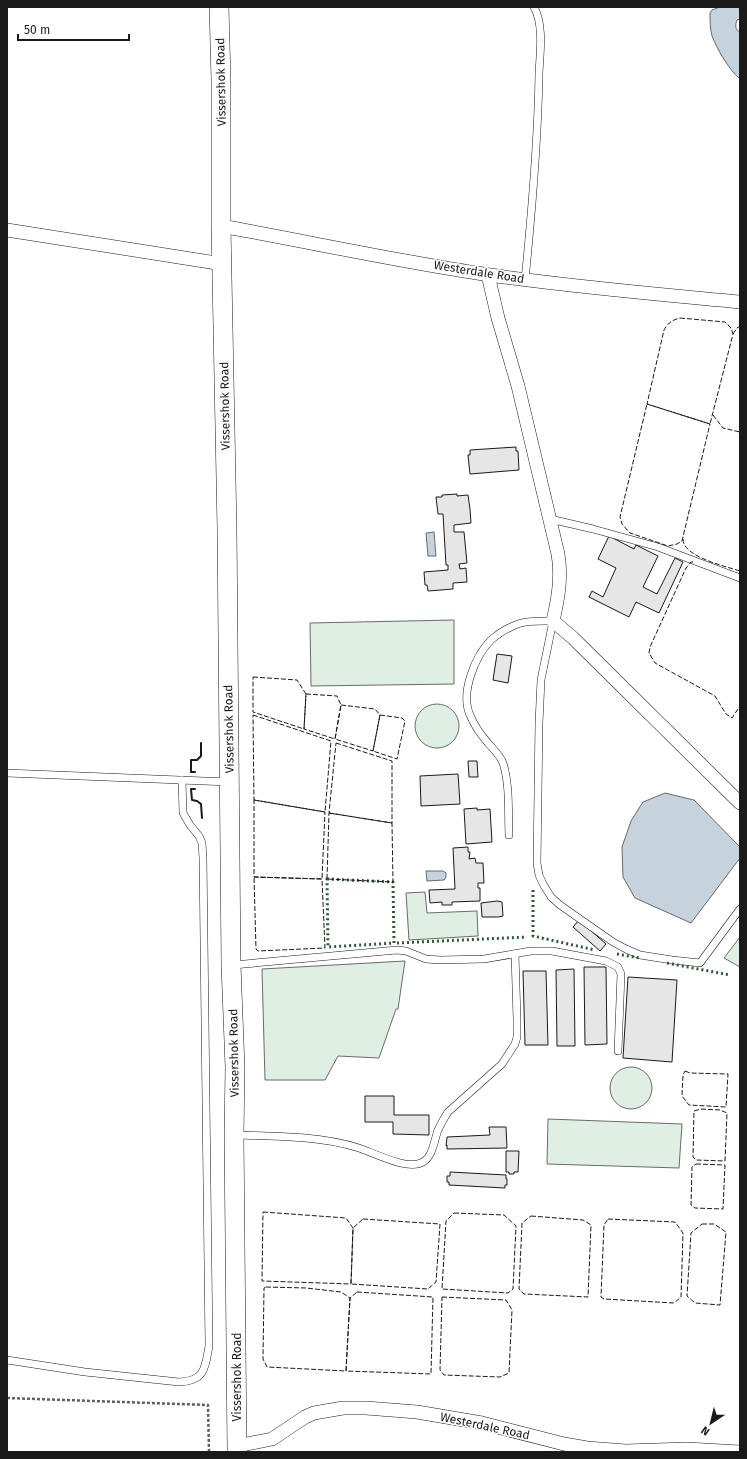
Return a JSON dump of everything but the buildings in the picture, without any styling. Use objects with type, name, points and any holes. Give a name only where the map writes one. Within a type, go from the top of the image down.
[{"type":"main road","name":"Vissershok Road","points":[[219,7],[231,965],[235,1067],[234,1135],[237,1449]]},
{"type":"street","name":"Westerdale Road","points":[[221,226],[488,275],[598,288],[740,302]]},
{"type":"street","points":[[7,230],[223,264]]},
{"type":"street","points":[[488,275],[498,318],[518,386],[550,519],[560,569],[553,621],[573,638],[740,803]]},
{"type":"street","name":"Westerdale Road","points":[[237,1449],[272,1439],[305,1417],[314,1413],[344,1408],[366,1408],[417,1412],[482,1423],[564,1444],[587,1448],[626,1451],[687,1449],[740,1452]]},
{"type":"lane","points":[[525,280],[535,176],[538,112],[540,30],[534,7]]},
{"type":"lane","points":[[550,519],[658,547],[740,578]]},
{"type":"lane","points":[[509,835],[506,776],[502,761],[484,738],[469,714],[466,696],[479,656],[491,640],[500,633],[520,623],[532,621],[553,621],[541,680],[539,723],[538,864],[539,875],[546,892],[560,905],[626,950],[650,957],[700,963],[740,909]]},
{"type":"lane","points":[[7,773],[229,782]]},
{"type":"lane","points":[[7,1360],[85,1372],[179,1382],[192,1381],[202,1374],[206,1366],[209,1346],[203,858],[200,836],[190,825],[183,813],[182,780]]},
{"type":"lane","points":[[231,965],[397,950],[406,951],[426,959],[440,960],[484,959],[531,951],[552,950],[606,961],[618,967],[621,974],[618,1051]]},
{"type":"lane","points":[[234,1135],[325,1141],[358,1148],[405,1164],[416,1165],[424,1162],[429,1157],[443,1120],[448,1112],[478,1087],[502,1064],[515,1044],[517,1037],[517,1019],[515,954]]},
{"type":"path","points":[[7,1398],[208,1405],[209,1452]]},
{"type":"green space","points":[[454,620],[454,684],[311,686],[310,623]]},
{"type":"green space","points":[[437,704],[449,708],[455,714],[459,726],[455,738],[449,744],[437,748],[425,744],[419,738],[415,726],[419,714],[425,708]]},
{"type":"green space","points":[[425,892],[427,913],[477,911],[478,936],[409,940],[406,893]]},
{"type":"green space","points":[[740,937],[740,967],[724,958]]},
{"type":"green space","points":[[405,961],[398,1009],[396,1009],[379,1058],[338,1056],[325,1080],[265,1080],[262,969]]},
{"type":"green space","points":[[627,1067],[635,1067],[643,1070],[649,1076],[652,1088],[649,1100],[643,1106],[635,1109],[627,1109],[619,1106],[613,1100],[610,1092],[610,1084],[613,1076],[619,1070]]},
{"type":"green space","points":[[548,1119],[682,1124],[679,1168],[547,1164]]},
{"type":"shaded area","points":[[720,7],[740,8],[740,19],[737,20],[736,29],[740,32],[740,79],[724,59],[712,36],[710,27],[710,13],[712,10]]},
{"type":"shaded area","points":[[434,532],[436,556],[428,556],[426,533]]},
{"type":"shaded area","points":[[665,793],[694,800],[740,847],[740,858],[691,923],[635,898],[623,877],[622,847],[631,821],[643,802]]},
{"type":"shaded area","points":[[426,871],[443,871],[446,873],[446,877],[444,880],[427,881]]},
{"type":"hedge","points":[[327,879],[393,882],[394,943],[328,947],[327,879]]},
{"type":"hedge","points":[[533,890],[533,936],[595,950]]},
{"type":"hedge","points":[[397,943],[527,937]]},
{"type":"hedge","points":[[617,954],[640,958]]},
{"type":"hedge","points":[[667,963],[730,975]]},
{"type":"fence","points":[[680,318],[725,322],[731,328],[733,334],[710,424],[647,404],[664,330],[670,322],[680,318]]},
{"type":"fence","points":[[733,334],[740,326]]},
{"type":"fence","points":[[647,404],[710,424],[682,541],[668,546],[630,533],[622,524],[620,517],[647,404]]},
{"type":"fence","points":[[713,415],[723,428],[740,432]]},
{"type":"fence","points":[[683,539],[685,545],[697,556],[740,571]]},
{"type":"fence","points":[[693,562],[691,562],[686,568],[650,647],[649,653],[655,663],[715,696],[726,714],[732,718],[740,706]]},
{"type":"fence","points":[[253,677],[297,680],[306,694],[304,729],[253,712],[253,677]]},
{"type":"fence","points":[[306,694],[337,696],[341,705],[335,739],[304,729],[306,694]]},
{"type":"fence","points":[[341,705],[375,709],[380,715],[373,751],[335,739],[341,705]]},
{"type":"fence","points":[[253,715],[331,741],[325,812],[254,800],[253,715]]},
{"type":"fence","points":[[380,715],[402,718],[405,721],[397,759],[373,751],[380,715]]},
{"type":"fence","points":[[336,743],[392,761],[392,823],[329,813],[336,743]]},
{"type":"fence","points":[[254,800],[325,812],[322,879],[254,877],[254,800]]},
{"type":"fence","points":[[329,813],[392,823],[393,882],[327,879],[329,813]]},
{"type":"fence","points":[[254,877],[322,879],[325,948],[258,951],[256,949],[254,877]]},
{"type":"fence","points":[[685,1071],[690,1073],[728,1074],[726,1107],[689,1105],[682,1096],[683,1075],[685,1071]]},
{"type":"fence","points":[[701,1109],[720,1110],[727,1113],[725,1161],[696,1160],[693,1157],[694,1111],[701,1109]]},
{"type":"fence","points":[[696,1164],[725,1165],[723,1209],[695,1208],[691,1205],[692,1167],[696,1164]]},
{"type":"fence","points":[[263,1212],[346,1218],[353,1228],[351,1284],[262,1281],[263,1212]]},
{"type":"fence","points":[[454,1213],[504,1215],[516,1226],[513,1289],[508,1293],[442,1289],[446,1221],[454,1213]]},
{"type":"fence","points":[[531,1216],[583,1220],[591,1225],[588,1297],[524,1294],[519,1289],[522,1223],[531,1216]]},
{"type":"fence","points":[[363,1219],[440,1224],[436,1282],[428,1289],[351,1284],[353,1228],[363,1219]]},
{"type":"fence","points":[[608,1219],[675,1222],[683,1233],[681,1297],[674,1303],[604,1299],[601,1297],[604,1225],[608,1219]]},
{"type":"fence","points":[[702,1224],[714,1224],[726,1232],[720,1305],[695,1303],[687,1296],[691,1233],[702,1224]]},
{"type":"fence","points":[[266,1287],[306,1288],[341,1292],[350,1298],[346,1371],[267,1367],[263,1359],[264,1288],[266,1287]]},
{"type":"fence","points":[[357,1292],[433,1297],[431,1374],[346,1371],[350,1298],[357,1292]]},
{"type":"fence","points":[[442,1297],[506,1300],[512,1310],[509,1373],[500,1377],[444,1375],[440,1370],[442,1297]]},
{"type":"wall","points":[[195,772],[191,772],[191,760],[197,760],[201,756],[201,743]]},
{"type":"wall","points":[[195,789],[191,789],[192,800],[201,804],[202,818]]}]
